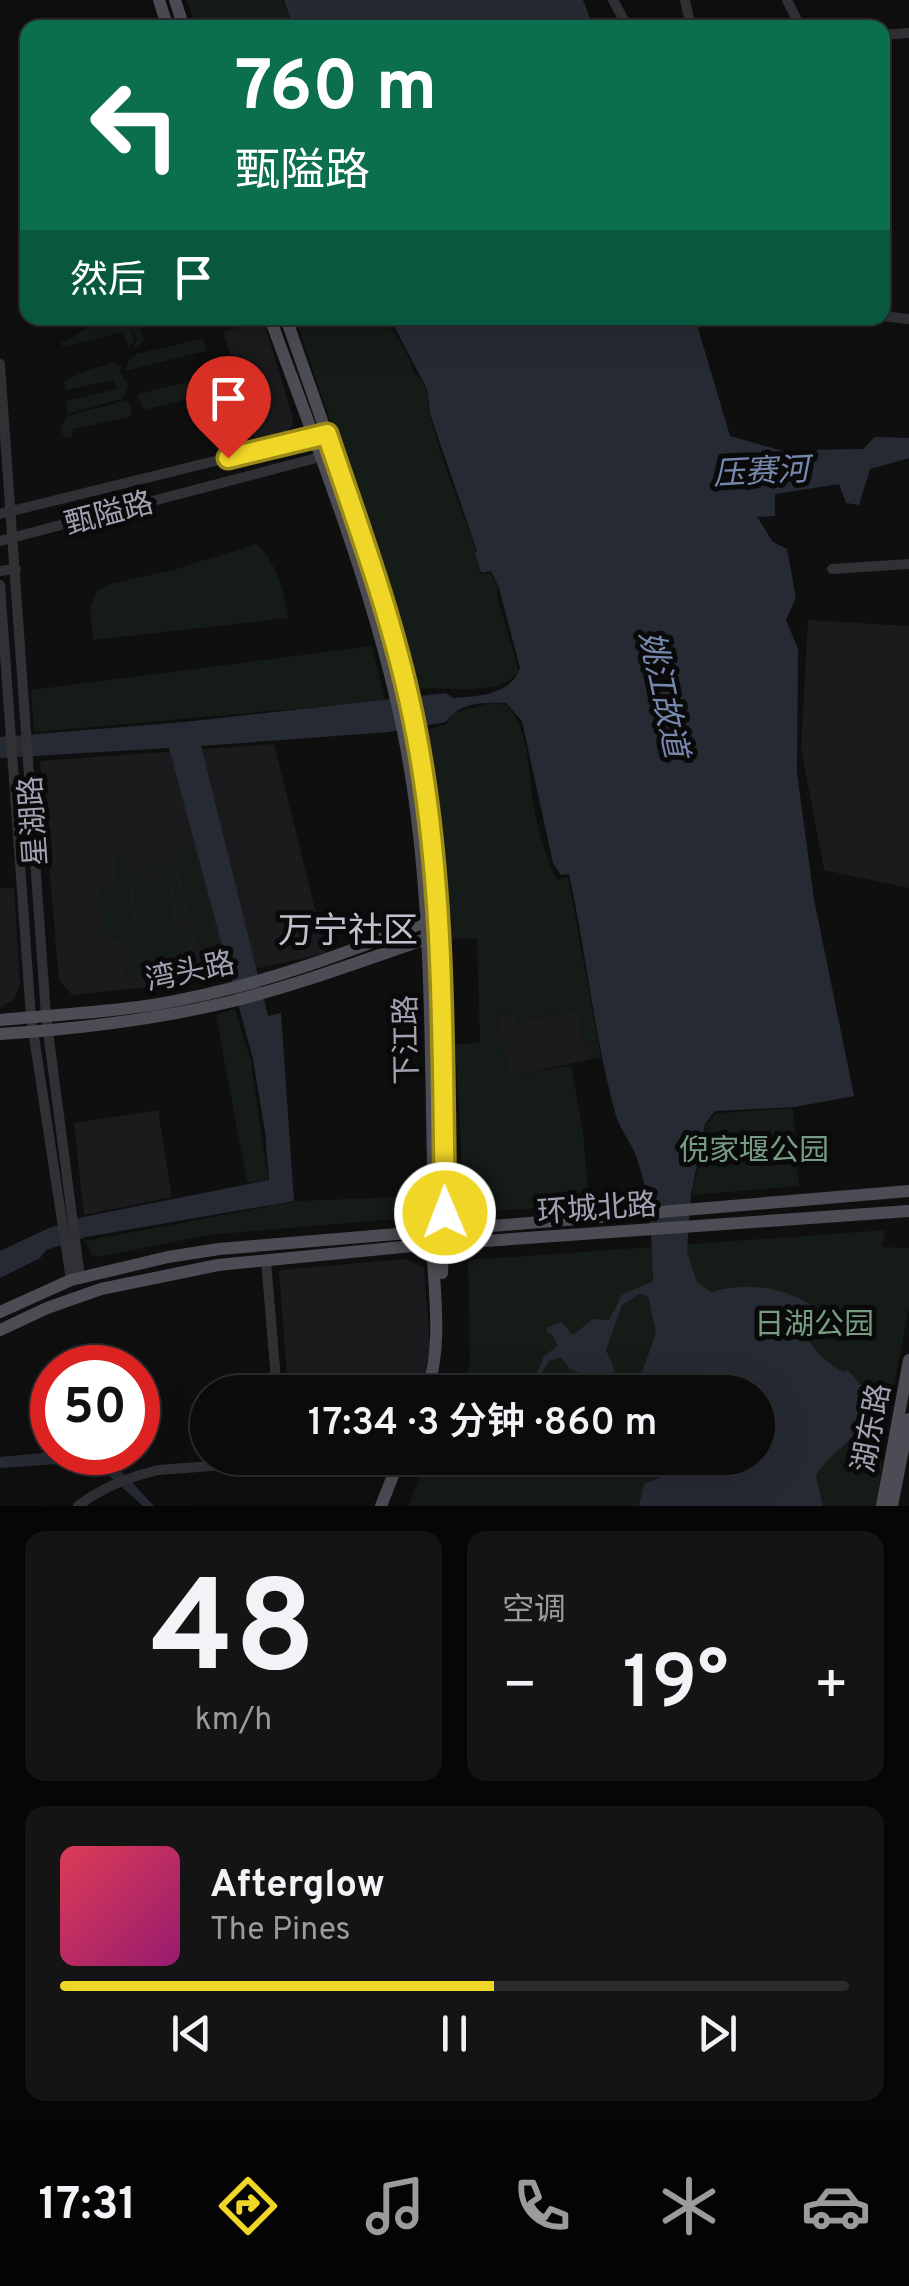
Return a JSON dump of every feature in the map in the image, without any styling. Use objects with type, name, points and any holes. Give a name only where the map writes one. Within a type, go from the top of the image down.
[{"type":"main road","name":"下江路","points":[[273,325],[320,435]]},
{"type":"main road","name":"下江路","points":[[288,325],[327,455],[375,572],[409,732],[434,936],[445,1213],[437,1238]]},
{"type":"main road","name":"湾头路","points":[[263,986],[433,919]]},
{"type":"main road","name":"湾头路","points":[[0,1034],[128,1008],[230,995],[434,936]]},
{"type":"main road","name":"湾头路","points":[[0,1020],[40,1024]]},
{"type":"main road","name":"环城北路","points":[[0,1330],[101,1288],[173,1272],[633,1215],[909,1191]]},
{"type":"main road","name":"环城北路","points":[[0,1312],[76,1278],[220,1250],[638,1230],[909,1211]]},
{"type":"main road","points":[[432,1375],[436,1358],[437,1238]]},
{"type":"main road","points":[[437,1238],[445,1360],[441,1375]]},
{"type":"main road","name":"湖东路","points":[[882,1506],[909,1360]]},
{"type":"main road","name":"湖东路","points":[[892,1506],[909,1419]]},
{"type":"main road","points":[[381,1506],[393,1475]]},
{"type":"main road","points":[[388,1488],[399,1475]]},
{"type":"street","name":"星湖路","points":[[0,364],[6,513],[16,569],[30,762],[40,1024]]},
{"type":"street","name":"甄隘路","points":[[6,513],[320,435]]},
{"type":"street","name":"甄隘路","points":[[0,541],[327,455]]},
{"type":"street","points":[[832,569],[909,564]]},
{"type":"street","points":[[0,571],[16,569]]},
{"type":"street","name":"星湖路","points":[[0,585],[13,762],[40,1024],[76,1278]]},
{"type":"street","points":[[869,1194],[870,1213]]},
{"type":"street","points":[[266,1260],[276,1375]]},
{"type":"street","points":[[78,1506],[132,1476],[190,1467]]},
{"type":"shaded area","points":[[245,325],[265,325],[293,418],[284,435],[257,444],[223,332]]},
{"type":"shaded area","points":[[808,620],[909,626],[909,888],[824,870],[801,748]]},
{"type":"shaded area","points":[[274,744],[326,953],[195,982],[72,995],[59,980],[40,761]]},
{"type":"shaded area","points":[[0,888],[14,888],[20,985],[14,999],[0,1008]]},
{"type":"shaded area","points":[[578,1010],[588,1060],[508,1077],[498,1016],[514,1014],[517,1023]]},
{"type":"shaded area","points":[[158,1110],[172,1197],[84,1215],[74,1123]]},
{"type":"shaded area","points":[[406,1259],[424,1268],[430,1346],[425,1375],[287,1375],[279,1270]]},
{"type":"green space","points":[[187,0],[283,0],[290,20],[194,20]]},
{"type":"green space","points":[[93,325],[130,325],[135,340],[129,348],[122,332],[63,347],[61,343]]},
{"type":"green space","points":[[130,325],[140,325],[144,340],[134,349],[137,338]]},
{"type":"green space","points":[[297,325],[386,325],[395,334],[425,388],[435,434],[476,551],[480,574],[490,573],[498,588],[519,671],[511,679],[486,688],[416,689],[385,580]]},
{"type":"green space","points":[[204,338],[206,351],[125,371],[136,354]]},
{"type":"green space","points":[[113,363],[122,366],[120,372],[129,386],[122,399],[67,414],[66,401],[117,389],[114,380],[66,390],[64,381]]},
{"type":"green space","points":[[211,376],[216,392],[143,410],[138,394]]},
{"type":"green space","points":[[126,400],[132,410],[130,417],[73,429],[72,437],[65,438],[60,429],[67,416]]},
{"type":"green space","points":[[257,544],[275,569],[289,618],[93,640],[90,608],[97,591]]},
{"type":"green space","points":[[372,646],[385,701],[34,732],[31,690]]},
{"type":"green space","points":[[491,703],[507,705],[515,715],[527,751],[535,813],[545,852],[557,880],[568,877],[601,1057],[588,1060],[578,1010],[516,1023],[514,1014],[498,1016],[508,1077],[571,1065],[583,1131],[589,1204],[465,1213],[455,1044],[480,1043],[477,939],[451,939],[425,730],[446,724],[453,713]]},
{"type":"green space","points":[[193,847],[225,970],[206,975],[174,852]]},
{"type":"green space","points":[[115,853],[125,853],[128,874],[153,862],[170,869],[179,889],[185,940],[181,964],[171,975],[157,979],[135,971],[135,980],[124,980],[121,939],[105,940],[101,887],[117,886]],"holes":[[[150,868],[165,872],[175,887],[179,956],[173,965],[158,972],[143,968],[134,955],[129,889],[134,878]]]},
{"type":"green space","points":[[169,878],[172,921],[137,923],[134,880]]},
{"type":"green space","points":[[175,922],[177,955],[137,958],[135,925]]},
{"type":"green space","points":[[235,1009],[251,1061],[268,1180],[247,1183],[216,1015]]},
{"type":"green space","name":"倪家堰公园","points":[[793,1108],[799,1186],[692,1195],[706,1125],[716,1113]]},
{"type":"green space","points":[[423,1196],[416,1213],[406,1218],[208,1235],[99,1257],[92,1255],[85,1241],[297,1201]]},
{"type":"green space","name":"日湖公园","points":[[886,1230],[882,1247],[909,1248],[909,1309],[887,1421],[877,1506],[409,1506],[419,1475],[775,1475],[775,1375],[466,1375],[470,1365],[468,1260]]},
{"type":"water","points":[[284,0],[583,0],[590,20],[291,20]]},
{"type":"water","points":[[393,325],[697,325],[730,436],[797,455],[803,450],[863,449],[875,437],[909,438],[909,458],[870,469],[859,505],[846,503],[839,484],[775,494],[775,516],[757,517],[773,542],[787,549],[796,598],[786,620],[798,649],[797,773],[814,899],[854,1096],[795,1107],[715,1111],[705,1124],[691,1195],[687,1252],[697,1282],[711,1292],[768,1288],[809,1304],[821,1312],[799,1322],[807,1338],[822,1357],[843,1372],[847,1370],[863,1388],[869,1404],[867,1417],[816,1476],[823,1506],[639,1506],[644,1484],[666,1475],[775,1475],[775,1375],[641,1375],[656,1333],[648,1296],[639,1294],[622,1305],[606,1350],[614,1375],[584,1375],[570,1369],[561,1357],[549,1361],[537,1375],[544,1356],[558,1346],[552,1334],[546,1332],[548,1327],[561,1322],[573,1335],[593,1319],[609,1320],[622,1295],[653,1281],[653,1265],[644,1182],[614,1109],[569,874],[561,875],[553,863],[522,721],[506,703],[473,705],[458,710],[446,722],[389,732],[201,746],[268,1016],[281,1013],[294,1201],[86,1237],[46,1250],[40,1258],[0,1278],[0,1251],[49,1228],[83,1217],[269,1180],[253,1059],[169,748],[0,758],[0,737],[184,722],[446,693],[453,698],[473,696],[509,684],[520,668],[499,588],[491,571],[481,573],[430,414],[427,389]]},
{"type":"water","points":[[30,1454],[30,1466],[0,1468],[0,1457]]},
{"type":"water","points":[[108,1475],[125,1475],[154,1506],[143,1506]]},
{"type":"district","name":"万宁社区","points":[[348,930]]},
{"type":"route","points":[[228,458],[327,434],[375,572],[416,732],[426,800],[438,916],[445,1213]]},
{"type":"water label","name":"压赛河","points":[[761,471]]},
{"type":"water label","name":"姚江故道","points":[[664,694]]}]
